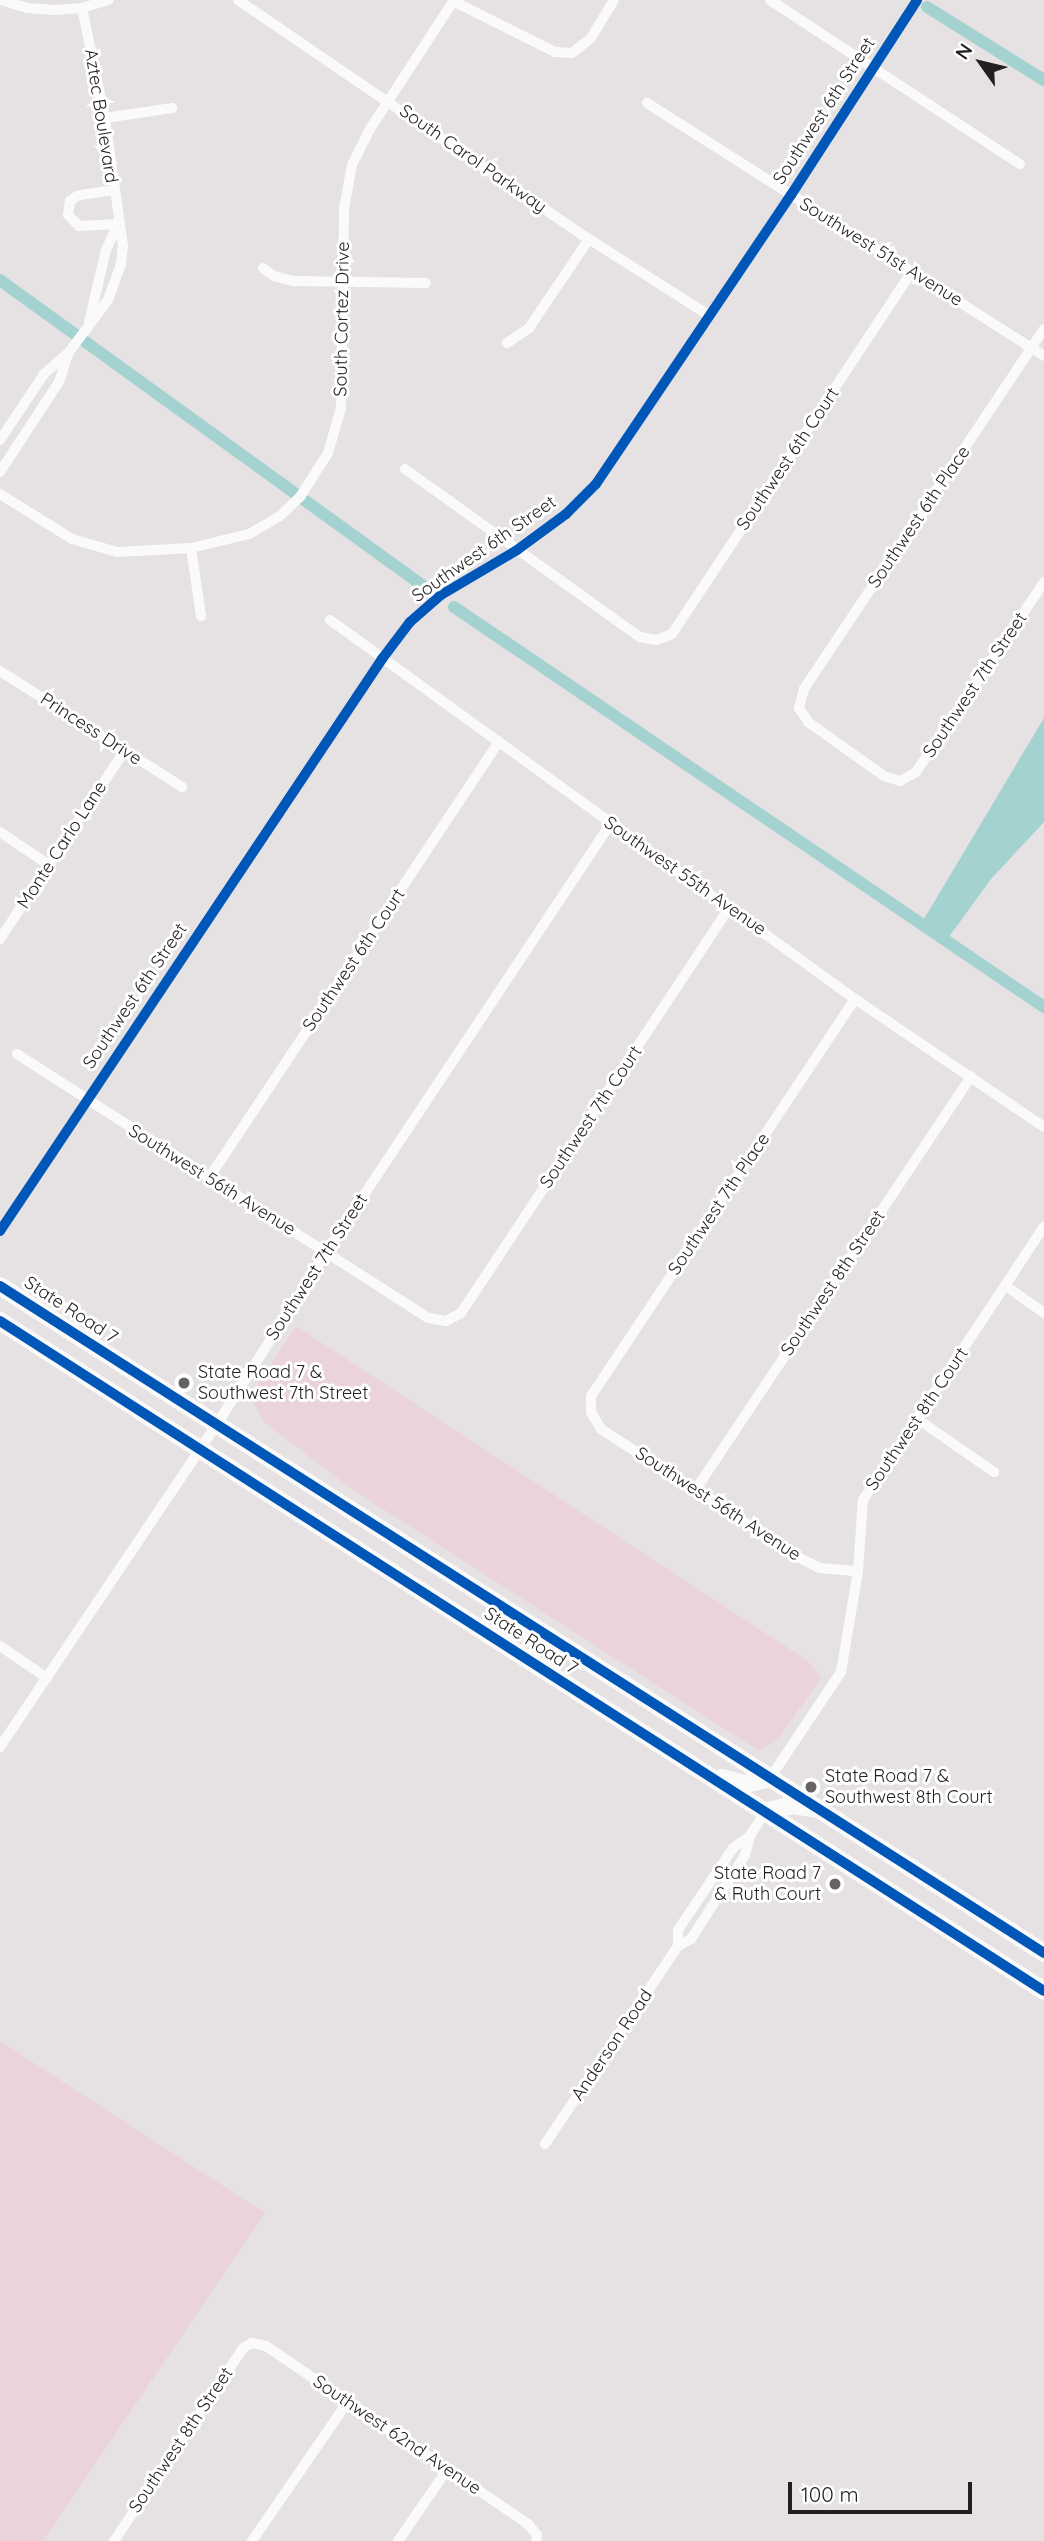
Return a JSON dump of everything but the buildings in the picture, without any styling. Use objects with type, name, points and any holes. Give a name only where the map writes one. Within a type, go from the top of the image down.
[{"type":"main road","name":"State Road 7","points":[[0,1286],[1044,1953]]},
{"type":"main road","name":"State Road 7","points":[[0,1321],[1044,1991]]},
{"type":"main road","points":[[702,1772],[745,1784],[770,1778]]},
{"type":"main road","points":[[765,1812],[793,1805],[816,1808]]},
{"type":"main road","points":[[989,1955],[1044,1977]]},
{"type":"street","points":[[0,0],[27,8],[55,10],[82,8],[109,0]]},
{"type":"street","name":"South Carol Parkway","points":[[238,0],[589,239],[710,316]]},
{"type":"street","points":[[454,1],[555,52],[572,53],[590,38],[614,0]]},
{"type":"street","points":[[770,0],[1020,164]]},
{"type":"street","name":"Southwest 6th Street","points":[[0,1231],[382,659],[410,622],[441,595],[517,550],[566,514],[596,484],[791,195],[917,0]]},
{"type":"street","name":"South Cortez Drive","points":[[0,494],[50,527],[93,547],[117,552],[191,548],[249,534],[286,511],[309,486],[328,453],[341,408],[347,186],[361,144],[454,1]]},
{"type":"street","name":"Aztec Boulevard","points":[[0,472],[59,382],[69,352],[88,323],[108,300],[117,283],[123,246],[104,118],[82,8]]},
{"type":"street","name":"Southwest 51st Avenue","points":[[647,103],[1044,356]]},
{"type":"street","points":[[104,118],[172,108]]},
{"type":"street","points":[[113,190],[77,196],[70,201],[68,215],[79,226],[118,224]]},
{"type":"street","name":"Aztec Boulevard","points":[[88,323],[106,250],[118,224]]},
{"type":"street","points":[[507,343],[529,328],[589,239]]},
{"type":"street","points":[[263,268],[274,276],[293,281],[343,279],[426,283]]},
{"type":"street","name":"Southwest 6th Court","points":[[517,550],[640,636],[657,640],[672,634],[912,272]]},
{"type":"street","name":"Southwest 6th Place","points":[[900,781],[884,776],[808,722],[799,708],[804,689],[1044,329]]},
{"type":"street","name":"Aztec Boulevard","points":[[0,440],[44,374],[69,352]]},
{"type":"street","points":[[405,469],[517,550]]},
{"type":"street","points":[[191,548],[201,616]]},
{"type":"street","name":"Southwest 7th Street","points":[[900,781],[916,772],[1044,582]]},
{"type":"street","name":"Southwest 55th Avenue","points":[[330,620],[855,999],[1044,1127]]},
{"type":"street","name":"Princess Drive","points":[[0,671],[182,787]]},
{"type":"street","name":"Southwest 6th Court","points":[[209,1178],[498,743]]},
{"type":"street","name":"Monte Carlo Lane","points":[[0,939],[125,750]]},
{"type":"street","name":"Southwest 7th Street","points":[[0,1746],[200,1450],[326,1252],[611,823]]},
{"type":"street","points":[[0,832],[49,865]]},
{"type":"street","name":"Southwest 7th Court","points":[[446,1321],[461,1313],[730,907]]},
{"type":"street","name":"Southwest 7th Place","points":[[591,1412],[591,1396],[855,999]]},
{"type":"street","name":"Southwest 56th Avenue","points":[[16,1054],[429,1318],[446,1321]]},
{"type":"street","name":"Southwest 8th Street","points":[[695,1489],[971,1076]]},
{"type":"street","name":"Southwest 8th Court","points":[[770,1778],[841,1672],[858,1571],[863,1500],[1044,1227]]},
{"type":"street","points":[[1006,1286],[1044,1313]]},
{"type":"street","name":"Southwest 56th Avenue","points":[[591,1412],[601,1429],[820,1568],[858,1571]]},
{"type":"street","points":[[916,1418],[994,1472]]},
{"type":"street","points":[[0,1646],[47,1678]]},
{"type":"street","name":"Anderson Road","points":[[545,2144],[678,1947],[678,1930],[733,1848],[750,1836],[765,1812]]},
{"type":"street","name":"Southwest 8th Street","points":[[114,2541],[243,2348],[252,2343]]},
{"type":"street","name":"Southwest 62nd Avenue","points":[[252,2343],[266,2346],[528,2524],[536,2538]]},
{"type":"street","points":[[252,2541],[347,2403]]},
{"type":"street","points":[[398,2541],[447,2470]]},
{"type":"shaded area","points":[[296,1326],[808,1661],[821,1678],[779,1738],[759,1751],[352,1489],[266,1424],[250,1397]]},
{"type":"shaded area","points":[[0,2041],[265,2213],[43,2541],[0,2541]]},
{"type":"water","points":[[1044,718],[1044,822],[991,879],[946,941],[921,924]]},
{"type":"waterway","points":[[927,7],[1044,80]]},
{"type":"waterway","points":[[0,280],[426,588]]},
{"type":"waterway","points":[[454,607],[1044,1007]]},
{"type":"cycle path","points":[[0,1231],[382,659],[410,622],[441,595],[517,550],[566,514],[596,484],[791,195],[917,0]]},
{"type":"cycle path","points":[[0,1286],[1044,1953]]},
{"type":"cycle path","points":[[0,1321],[1044,1991]]},
{"type":"place","name":"State Road 7 & Southwest 7th Street","points":[[184,1383]]},
{"type":"place","name":"State Road 7 & Southwest 8th Court","points":[[811,1787]]},
{"type":"place","name":"State Road 7 & Ruth Court","points":[[835,1884]]}]
